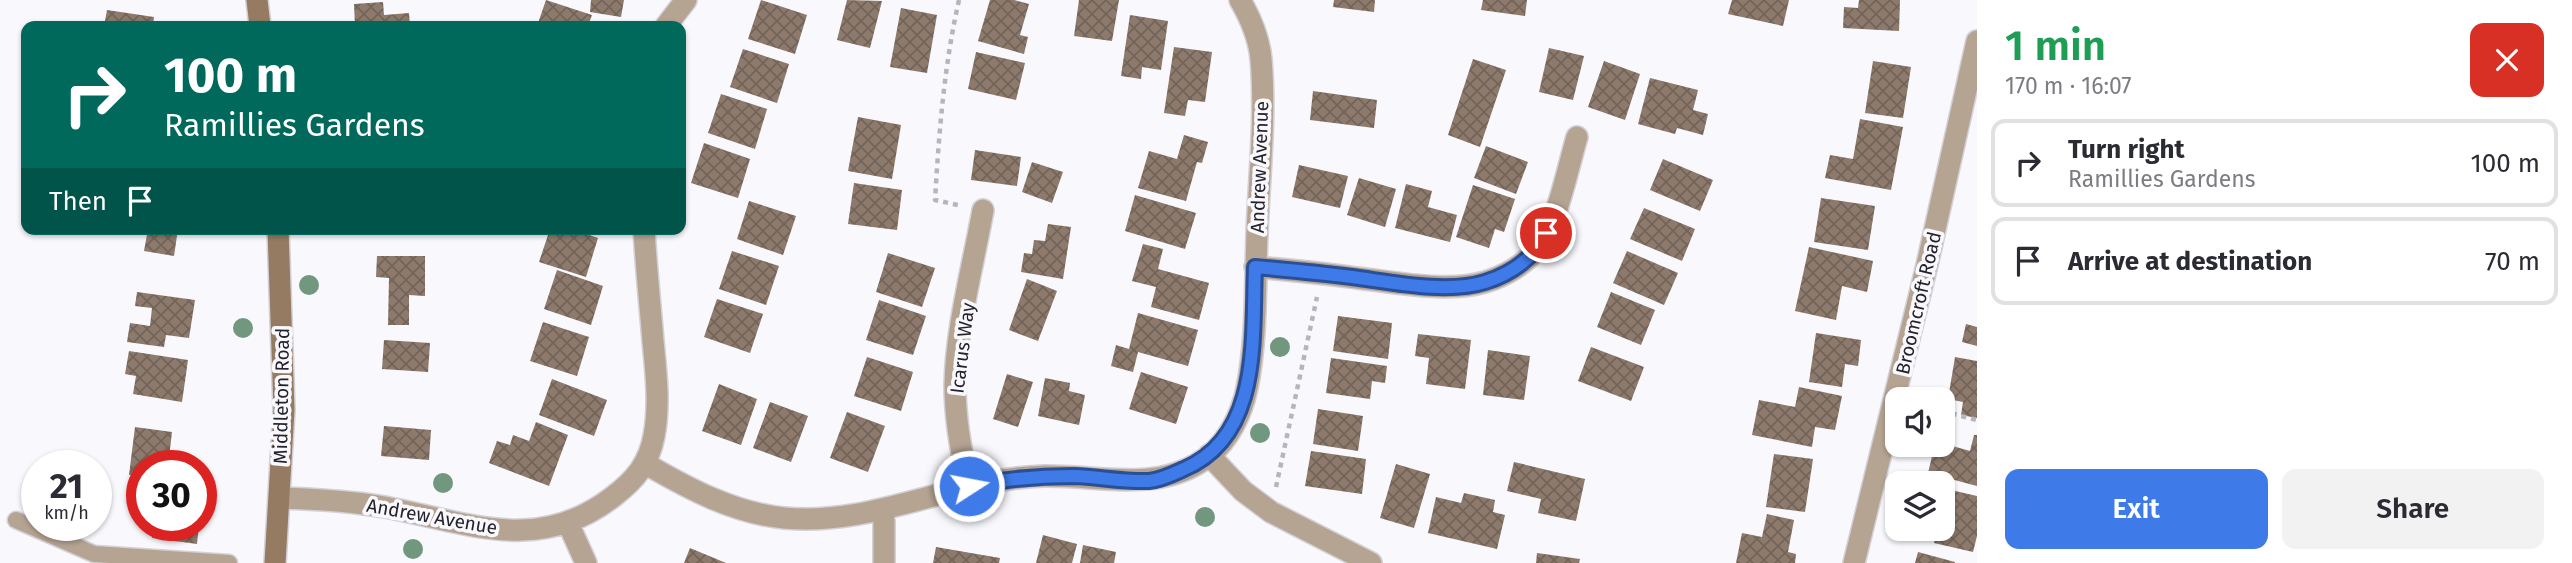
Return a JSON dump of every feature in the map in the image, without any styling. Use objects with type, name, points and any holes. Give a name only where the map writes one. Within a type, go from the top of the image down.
[{"type":"main road","points":[[257,0],[259,21]]},
{"type":"main road","name":"Middleton Road","points":[[275,563],[284,410],[278,235]]},
{"type":"street","points":[[670,21],[686,0]]},
{"type":"street","name":"Andrew Avenue","points":[[646,464],[710,499],[749,512],[784,518],[831,519],[884,510],[969,486],[1002,480],[1041,476],[1150,481],[1172,475],[1209,455],[1227,438],[1238,417],[1247,388],[1255,267],[1261,57],[1254,25],[1240,0]]},
{"type":"street","name":"Broomcroft Road","points":[[1854,563],[1921,292],[1977,41]]},
{"type":"street","points":[[1255,267],[1406,284],[1448,286],[1483,283],[1503,275],[1520,265],[1539,247],[1553,220],[1577,137]]},
{"type":"street","name":"Icarus Way","points":[[969,486],[956,419],[955,383],[983,210]]},
{"type":"street","name":"Andrew Avenue","points":[[279,498],[326,499],[386,507],[490,529],[547,529],[568,523],[602,506],[627,486],[646,464],[654,436],[658,406],[644,235]]},
{"type":"street","points":[[1209,455],[1242,491],[1271,512],[1371,563]]},
{"type":"street","points":[[884,510],[884,563]]},
{"type":"street","points":[[568,523],[586,563]]},
{"type":"lane","points":[[16,520],[94,554],[229,563]]},
{"type":"path","points":[[959,0],[951,37],[940,124],[935,200],[983,210]]},
{"type":"path","points":[[1271,512],[1322,274]]},
{"type":"path","points":[[1955,414],[1977,419]]},
{"type":"building","points":[[546,0],[592,15],[590,21],[539,21]]},
{"type":"building","points":[[591,0],[624,0],[621,17],[590,12]]},
{"type":"building","points":[[761,0],[807,15],[795,54],[748,39]]},
{"type":"building","points":[[847,0],[882,1],[870,48],[837,40]]},
{"type":"building","points":[[990,0],[1014,0],[1029,4],[1020,35],[1028,37],[1024,54],[978,41]]},
{"type":"building","points":[[1079,0],[1119,0],[1112,41],[1074,36]]},
{"type":"building","points":[[1334,0],[1375,0],[1374,12],[1333,7]]},
{"type":"building","points":[[1483,0],[1527,0],[1525,16],[1481,10]]},
{"type":"building","points":[[1732,0],[1789,0],[1783,26],[1728,14]]},
{"type":"building","points":[[1859,0],[1900,0],[1899,31],[1843,28],[1844,7],[1858,8]]},
{"type":"building","points":[[383,2],[384,15],[409,13],[410,21],[355,21],[354,4]]},
{"type":"building","points":[[901,8],[937,15],[927,73],[890,67]]},
{"type":"building","points":[[107,10],[154,17],[154,21],[105,21]]},
{"type":"building","points":[[1130,15],[1168,21],[1161,70],[1142,67],[1141,79],[1121,76]]},
{"type":"building","points":[[1174,47],[1212,52],[1205,102],[1188,100],[1185,116],[1164,113]]},
{"type":"building","points":[[1549,48],[1584,56],[1573,100],[1539,92]]},
{"type":"building","points":[[743,49],[789,64],[777,103],[730,87]]},
{"type":"building","points":[[976,52],[1025,63],[1016,100],[968,89]]},
{"type":"building","points":[[1473,59],[1506,70],[1480,147],[1448,135]]},
{"type":"building","points":[[1604,61],[1640,74],[1625,120],[1588,107]]},
{"type":"building","points":[[1873,61],[1911,67],[1903,118],[1865,113]]},
{"type":"building","points":[[1650,78],[1698,90],[1693,110],[1708,114],[1703,135],[1677,128],[1675,134],[1638,124]]},
{"type":"building","points":[[1313,91],[1377,100],[1374,128],[1310,120]]},
{"type":"building","points":[[721,94],[767,109],[755,149],[708,133]]},
{"type":"building","points":[[858,117],[901,125],[892,179],[848,171]]},
{"type":"building","points":[[1860,119],[1903,127],[1891,190],[1825,178],[1830,155],[1853,159]]},
{"type":"building","points":[[1184,135],[1208,142],[1202,163],[1197,162],[1186,201],[1138,188],[1149,151],[1177,159]]},
{"type":"building","points":[[704,143],[750,159],[738,198],[691,183]]},
{"type":"building","points":[[1486,146],[1528,162],[1516,194],[1474,178]]},
{"type":"building","points":[[975,150],[1021,157],[1017,186],[971,180]]},
{"type":"building","points":[[1663,159],[1713,180],[1700,211],[1650,190]]},
{"type":"building","points":[[1032,162],[1063,172],[1052,203],[1022,192]]},
{"type":"building","points":[[1299,165],[1348,176],[1340,208],[1292,197]]},
{"type":"building","points":[[1359,178],[1396,189],[1385,227],[1347,215]]},
{"type":"building","points":[[854,183],[902,190],[897,230],[848,224]]},
{"type":"building","points":[[1406,184],[1432,191],[1428,207],[1457,215],[1450,242],[1395,228]]},
{"type":"building","points":[[1473,185],[1515,199],[1504,232],[1495,229],[1489,248],[1456,237]]},
{"type":"building","points":[[1135,195],[1196,213],[1185,249],[1125,231]]},
{"type":"building","points":[[1821,198],[1875,206],[1868,250],[1814,242]]},
{"type":"building","points":[[749,201],[796,216],[783,255],[737,239]]},
{"type":"building","points":[[1644,208],[1695,229],[1682,261],[1630,239]]},
{"type":"building","points":[[1048,224],[1071,227],[1063,279],[1021,272],[1024,253],[1032,254],[1034,240],[1045,241]]},
{"type":"building","points":[[147,235],[177,235],[174,256],[144,251]]},
{"type":"building","points":[[548,235],[589,235],[598,238],[586,277],[539,262]]},
{"type":"building","points":[[1143,244],[1163,249],[1158,269],[1209,283],[1199,320],[1151,307],[1156,287],[1132,281]]},
{"type":"building","points":[[1809,247],[1873,261],[1867,292],[1842,286],[1836,320],[1795,311]]},
{"type":"building","points":[[732,251],[779,266],[766,305],[719,289]]},
{"type":"building","points":[[1627,251],[1678,273],[1664,305],[1613,283]]},
{"type":"building","points":[[888,253],[935,268],[922,307],[876,292]]},
{"type":"building","points":[[377,256],[425,256],[425,296],[409,295],[409,325],[388,325],[389,278],[376,277]]},
{"type":"building","points":[[557,270],[603,286],[591,325],[544,309]]},
{"type":"building","points":[[1027,279],[1057,291],[1038,341],[1009,330]]},
{"type":"building","points":[[137,292],[195,300],[189,338],[166,335],[164,347],[127,342],[130,323],[150,326],[152,308],[135,306]]},
{"type":"building","points":[[1611,292],[1655,310],[1641,345],[1597,327]]},
{"type":"building","points":[[717,299],[763,314],[750,353],[704,337]]},
{"type":"building","points":[[879,300],[926,316],[913,355],[866,340]]},
{"type":"building","points":[[1138,313],[1198,330],[1188,366],[1138,352],[1133,372],[1111,366],[1116,345],[1129,349]]},
{"type":"building","points":[[1338,316],[1392,323],[1388,359],[1333,351]]},
{"type":"building","points":[[543,322],[589,337],[577,376],[530,361]]},
{"type":"building","points":[[1966,324],[1977,327],[1977,346],[1962,342]]},
{"type":"building","points":[[1816,333],[1861,340],[1858,366],[1845,364],[1842,387],[1809,382]]},
{"type":"building","points":[[1418,334],[1471,340],[1465,389],[1426,384],[1429,358],[1415,356]]},
{"type":"building","points":[[384,340],[430,343],[428,372],[382,369]]},
{"type":"building","points":[[1591,347],[1644,367],[1631,401],[1578,381]]},
{"type":"building","points":[[1488,350],[1530,356],[1524,400],[1483,395]]},
{"type":"building","points":[[129,351],[188,360],[182,402],[133,394],[136,376],[125,374]]},
{"type":"building","points":[[867,357],[913,372],[901,411],[854,396]]},
{"type":"building","points":[[1955,357],[1977,361],[1977,418],[1961,415],[1963,402],[1955,400],[1955,387],[1950,387]]},
{"type":"building","points":[[1331,358],[1387,366],[1385,383],[1372,381],[1370,399],[1326,393]]},
{"type":"building","points":[[1141,372],[1188,387],[1176,424],[1129,409]]},
{"type":"building","points":[[1007,374],[1033,382],[1018,427],[993,419]]},
{"type":"building","points":[[1045,378],[1070,383],[1069,391],[1085,395],[1079,425],[1038,416]]},
{"type":"building","points":[[552,379],[607,400],[594,436],[539,415]]},
{"type":"building","points":[[719,384],[757,399],[741,445],[702,431]]},
{"type":"building","points":[[1799,387],[1842,396],[1835,430],[1815,427],[1812,447],[1752,435],[1759,400],[1795,407]]},
{"type":"building","points":[[770,402],[808,416],[791,462],[753,448]]},
{"type":"building","points":[[1318,409],[1363,416],[1358,451],[1313,444]]},
{"type":"building","points":[[847,412],[885,426],[868,472],[830,458]]},
{"type":"building","points":[[536,422],[568,435],[549,486],[489,463],[497,441],[510,445],[513,435],[529,441]]},
{"type":"building","points":[[384,426],[431,430],[429,460],[381,456]]},
{"type":"building","points":[[135,427],[172,432],[170,450],[132,450]]},
{"type":"building","points":[[1974,435],[1977,435],[1977,486],[1955,480],[1955,471],[1928,471],[1932,457],[1955,457],[1955,447],[1970,451]]},
{"type":"building","points":[[1311,451],[1366,459],[1362,494],[1305,486]]},
{"type":"building","points":[[1774,454],[1813,459],[1805,512],[1766,507]]},
{"type":"building","points":[[1514,462],[1585,479],[1576,521],[1538,513],[1541,499],[1507,491]]},
{"type":"building","points":[[1396,464],[1430,474],[1414,528],[1380,518]]},
{"type":"building","points":[[1955,491],[1977,496],[1977,536],[1973,552],[1934,543],[1955,541]]},
{"type":"building","points":[[1464,493],[1495,500],[1493,512],[1505,515],[1497,549],[1428,533],[1436,497],[1461,503]]},
{"type":"building","points":[[1767,514],[1794,520],[1788,552],[1796,554],[1795,563],[1736,563],[1742,533],[1762,537]]},
{"type":"building","points":[[1043,535],[1077,544],[1072,563],[1036,563]]},
{"type":"building","points":[[174,541],[197,541],[197,544]]},
{"type":"building","points":[[1083,545],[1116,552],[1114,563],[1080,563]]},
{"type":"building","points":[[936,547],[1000,558],[999,563],[933,563]]},
{"type":"building","points":[[690,548],[726,563],[684,563]]},
{"type":"building","points":[[1918,552],[1955,562],[1955,563],[1915,563]]},
{"type":"building","points":[[1537,553],[1580,559],[1579,563],[1536,563]]},
{"type":"route","points":[[969,486],[1041,476],[1150,481],[1193,466],[1209,455],[1227,438],[1238,417],[1247,388],[1255,267],[1406,284],[1448,286],[1483,283],[1520,265],[1539,247],[1546,233]]}]
